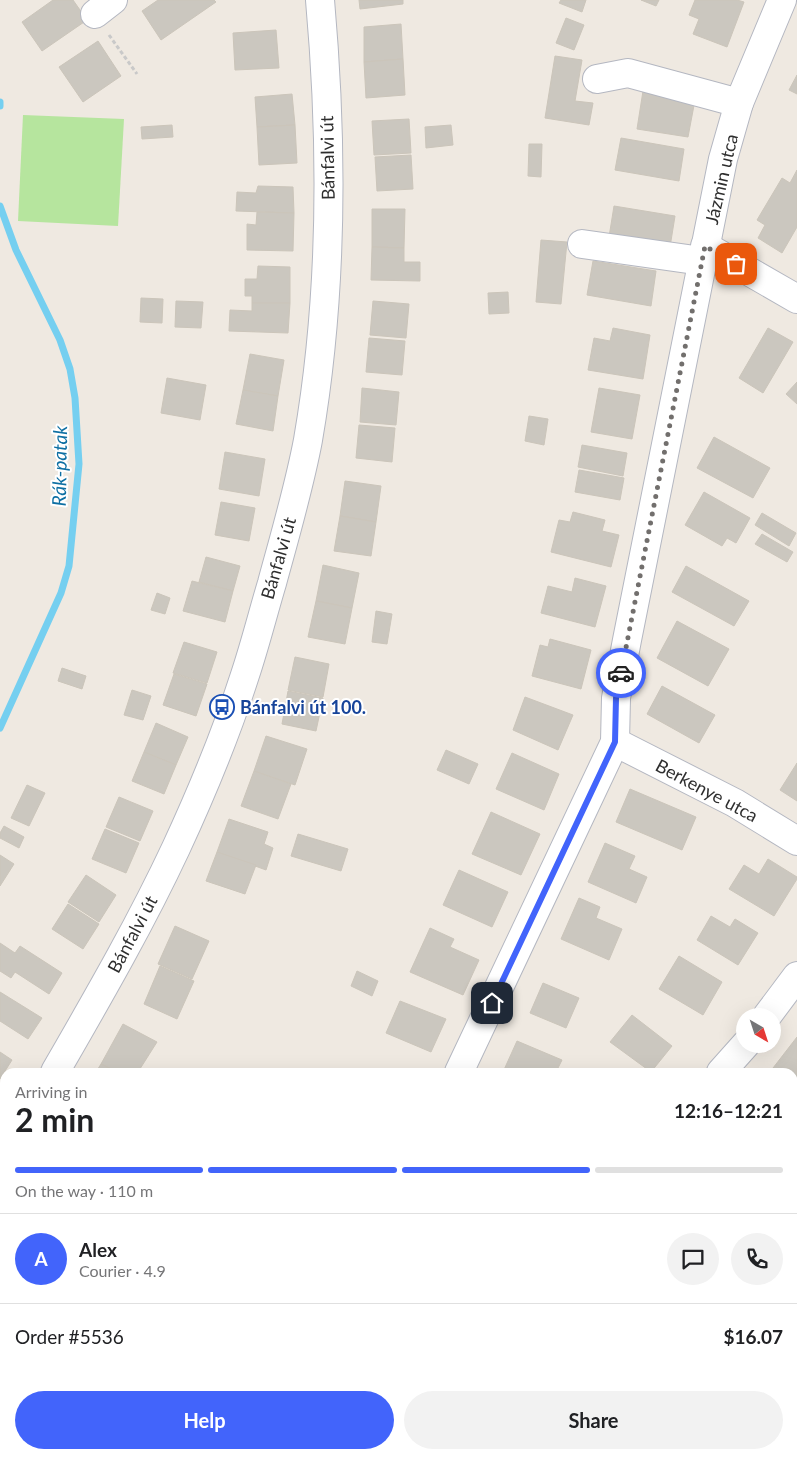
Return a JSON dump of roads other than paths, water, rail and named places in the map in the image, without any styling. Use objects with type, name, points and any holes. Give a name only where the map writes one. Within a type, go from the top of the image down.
[{"type":"street","name":"Bánfalvi út","points":[[57,1068],[121,956],[176,848],[230,721],[246,672],[301,474],[319,356],[328,246],[328,137],[320,0]]},
{"type":"street","name":"Jázmin utca","points":[[460,1068],[615,742],[616,698],[626,640],[723,159],[739,103],[782,0]]},
{"type":"street","points":[[597,79],[628,73],[739,103]]},
{"type":"street","points":[[582,244],[704,254],[797,299]]},
{"type":"street","name":"Berkenye utca","points":[[615,742],[735,803],[797,841]]},
{"type":"street","points":[[773,1008],[797,976]]},
{"type":"street","points":[[725,1068],[738,1053]]},
{"type":"waterway","name":"Rák-patak","points":[[0,206],[16,250],[60,340],[70,369],[75,398],[79,464],[69,566],[61,593],[0,728]]},
{"type":"place","name":"Bánfalvi út 100.","points":[[222,707]]}]
